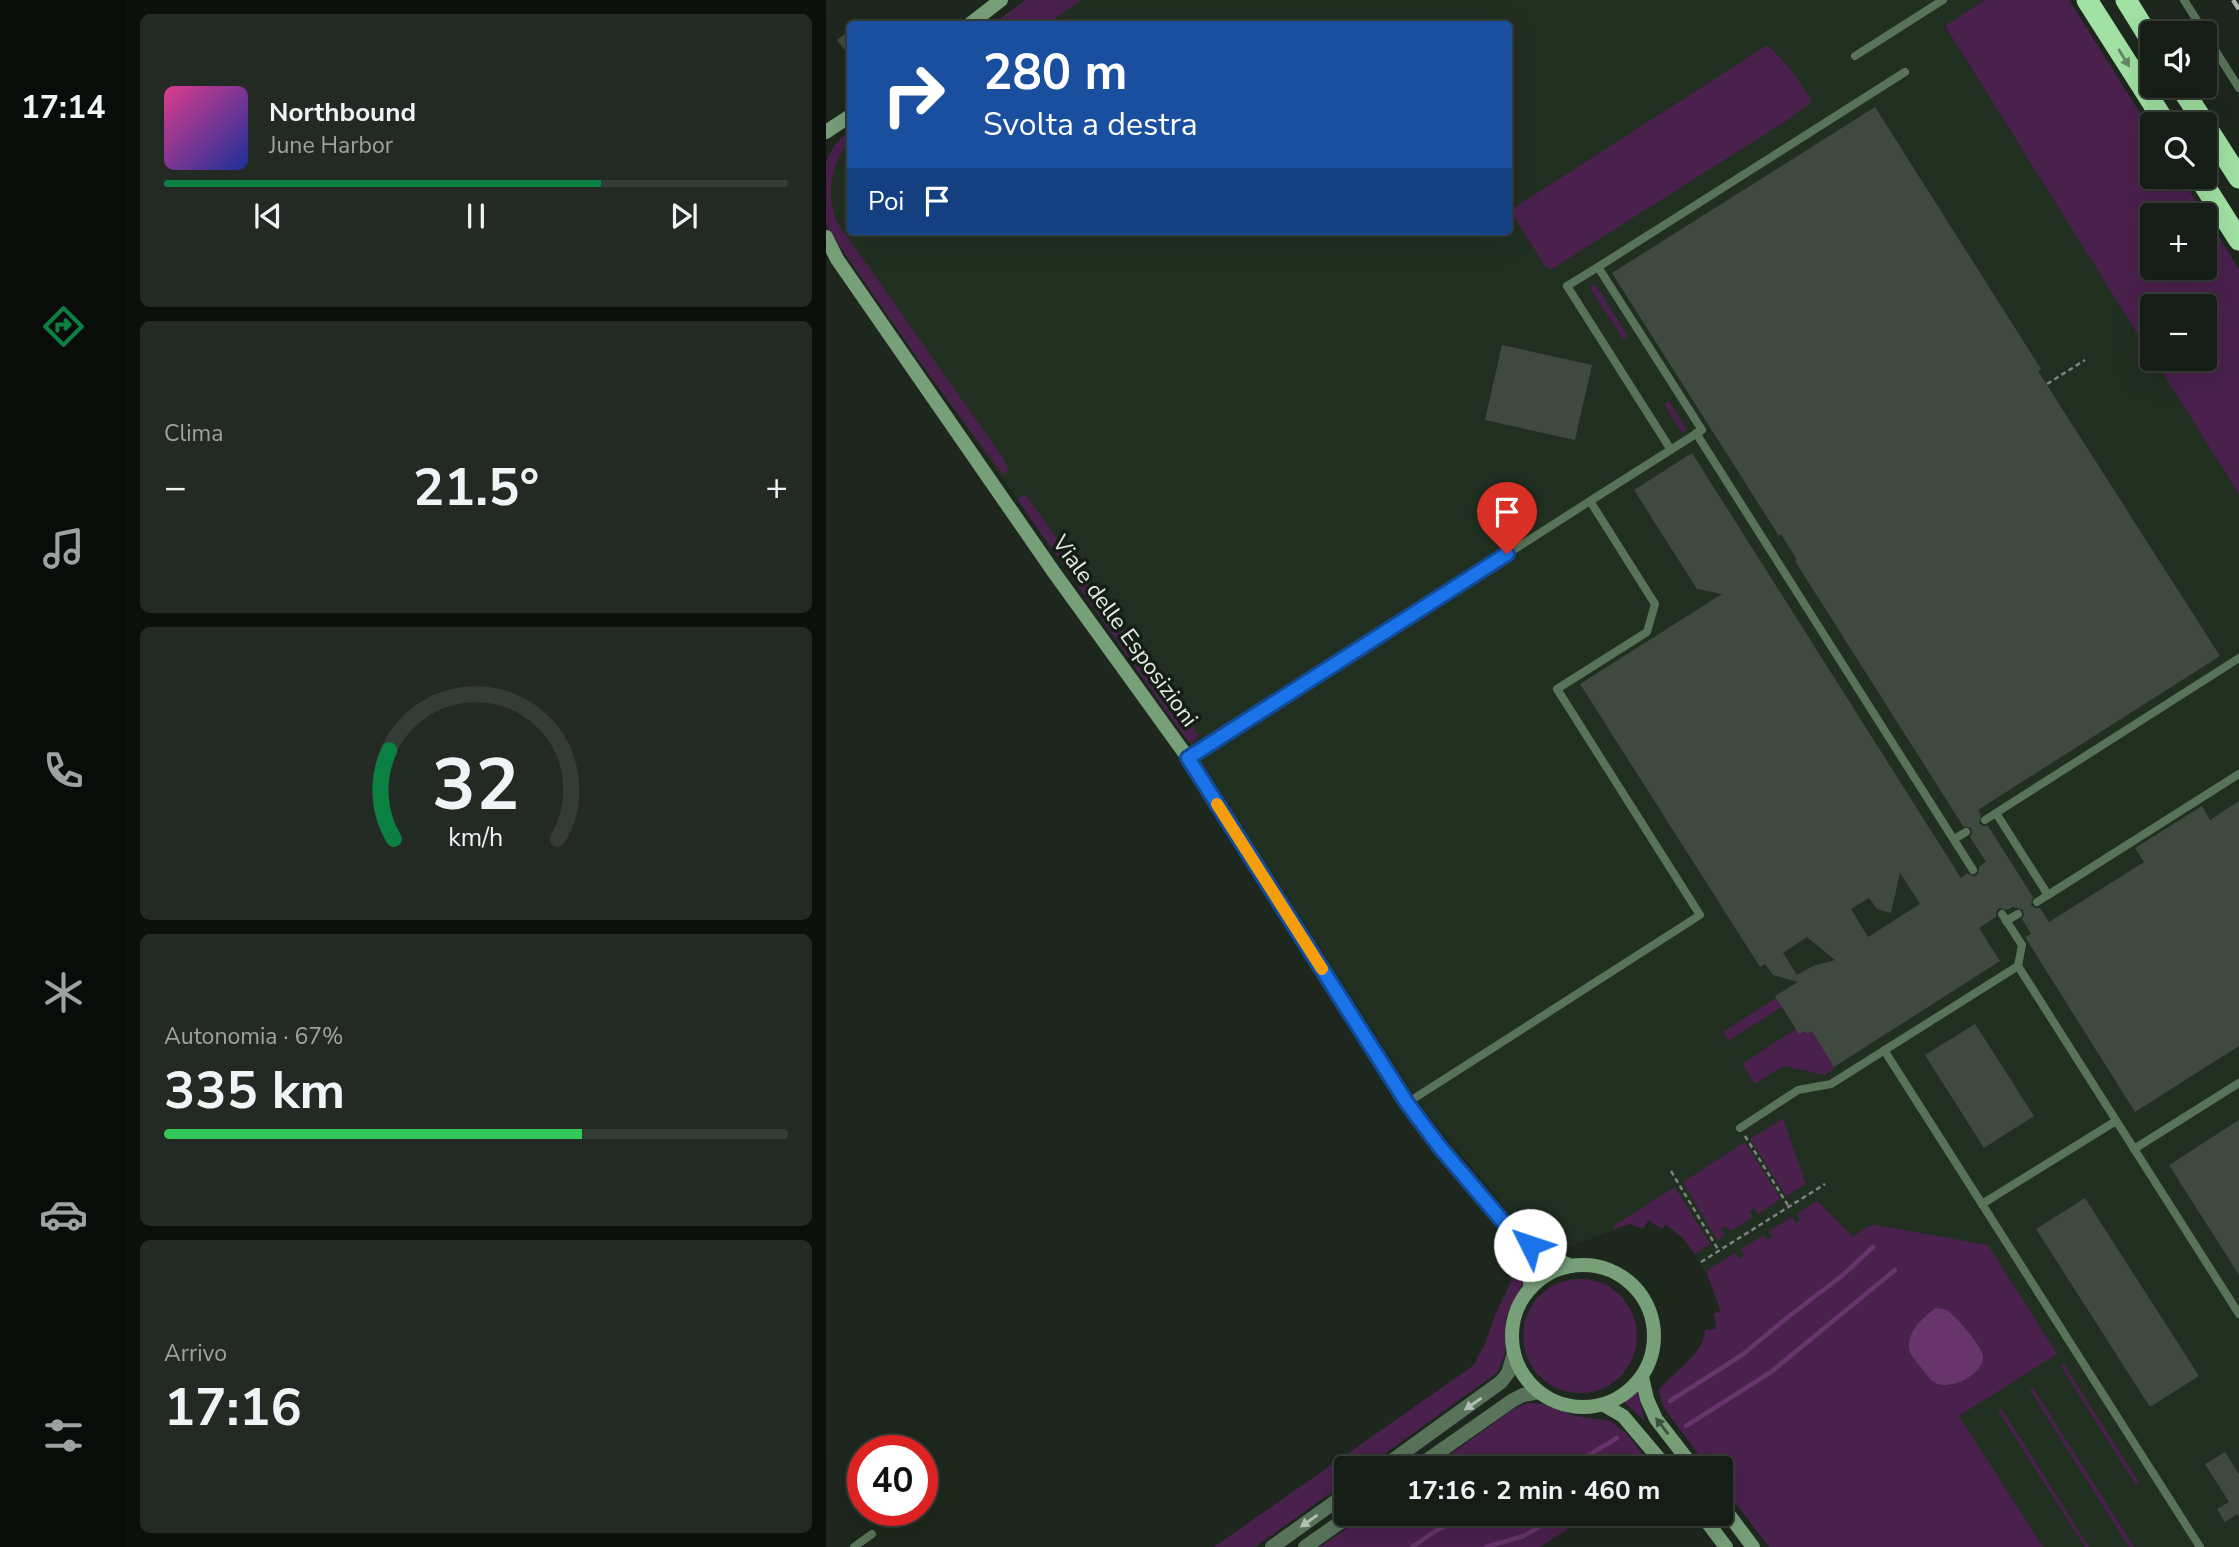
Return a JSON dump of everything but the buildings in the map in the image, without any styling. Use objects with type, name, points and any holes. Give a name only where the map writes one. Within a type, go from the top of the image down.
[{"type":"highway","points":[[2087,0],[2158,112]]},
{"type":"highway","points":[[2126,0],[2140,23]]},
{"type":"highway","points":[[2217,144],[2239,178]]},
{"type":"highway","points":[[2207,189],[2239,240]]},
{"type":"street","points":[[974,21],[1001,0]]},
{"type":"street","points":[[826,132],[847,119]]},
{"type":"street","points":[[826,145],[847,119]]},
{"type":"street","name":"Viale delle Esposizioni","points":[[826,237],[831,254],[1188,758],[1407,1103],[1439,1146],[1516,1237],[1571,1266],[1591,1265],[1610,1271],[1627,1280],[1641,1295],[1652,1319],[1654,1332],[1650,1361],[1642,1377]]},
{"type":"street","name":"Viale delle Esposizioni","points":[[1516,1237],[1525,1260],[1531,1288]]},
{"type":"street","points":[[1571,1266],[1543,1277],[1518,1306],[1512,1329],[1514,1353],[1523,1374],[1539,1392],[1563,1405],[1583,1408],[1604,1405],[1628,1391],[1642,1377]]},
{"type":"street","points":[[1399,1456],[1501,1382],[1508,1373],[1514,1353]]},
{"type":"street","points":[[1642,1377],[1647,1399],[1656,1419],[1685,1456]]},
{"type":"street","points":[[1433,1456],[1513,1400],[1539,1392]]},
{"type":"street","points":[[1604,1405],[1623,1416],[1657,1456]]},
{"type":"street","points":[[1272,1547],[1334,1503]]},
{"type":"street","points":[[1733,1520],[1753,1547]]},
{"type":"street","points":[[1305,1547],[1335,1526]]},
{"type":"street","points":[[1710,1526],[1726,1547]]},
{"type":"lane","points":[[1854,56],[1943,0]]},
{"type":"lane","points":[[2184,0],[2197,21]]},
{"type":"lane","points":[[2217,53],[2239,88]]},
{"type":"lane","points":[[1671,450],[1567,286],[1905,72]]},
{"type":"lane","points":[[1188,758],[1702,430],[1598,267]]},
{"type":"lane","points":[[1696,433],[1973,870]]},
{"type":"lane","points":[[1407,1103],[1700,915],[1557,689],[1647,632],[1655,604],[1590,502]]},
{"type":"lane","points":[[1984,820],[2239,658]]},
{"type":"lane","points":[[2037,902],[2239,774]]},
{"type":"lane","points":[[1996,813],[2048,895]]},
{"type":"lane","points":[[1954,839],[1966,832]]},
{"type":"lane","points":[[2018,914],[2004,918],[2022,945],[2018,966],[2239,1314]]},
{"type":"lane","points":[[1740,1128],[1798,1090],[1831,1084],[2018,966]]},
{"type":"lane","points":[[1884,1050],[2200,1547]]},
{"type":"lane","points":[[2134,1149],[2239,1083]]},
{"type":"lane","points":[[1982,1204],[2116,1121]]},
{"type":"lane","points":[[854,1547],[872,1534]]},
{"type":"path","points":[[2047,384],[2085,360]]},
{"type":"path","points":[[1740,1128],[1789,1206]]},
{"type":"path","points":[[1671,1171],[1719,1251]]},
{"type":"path","points":[[1701,1262],[1825,1184]]},
{"type":"shaded area","points":[[1026,0],[1985,0],[1945,27],[2140,337],[2140,371],[2162,371],[2239,494],[2239,1547],[1769,1547],[1733,1500],[1733,1456],[1700,1456],[1660,1402],[1659,1390],[1700,1348],[1705,1339],[1705,1330],[1715,1329],[1714,1313],[1720,1312],[1711,1281],[1689,1245],[1666,1224],[1662,1229],[1648,1220],[1643,1229],[1633,1224],[1627,1225],[1566,1248],[1553,1249],[1544,1246],[1521,1221],[1518,1222],[1427,1114],[1188,741],[833,238],[826,223],[826,162],[834,146],[847,132],[847,235],[1512,235],[1512,21],[997,21]]},
{"type":"shaded area","points":[[1026,0],[1081,0],[1052,21],[997,21]]},
{"type":"shaded area","points":[[1985,0],[2069,0],[2140,113],[2140,189],[2189,189],[2197,203],[2140,203],[2140,280],[2217,280],[2217,234],[2239,269],[2239,494],[2162,371],[2217,371],[2217,294],[2140,294],[2140,338],[1945,26]]},
{"type":"shaded area","points":[[1766,46],[1792,71],[1811,102],[1786,121],[1555,267],[1551,269],[1545,266],[1512,214],[1514,208]]},
{"type":"shaded area","points":[[847,132],[847,144],[841,153],[832,182],[832,206],[837,222],[1005,461],[1008,470],[1003,475],[830,232],[826,223],[826,162],[834,146]]},
{"type":"shaded area","points":[[1595,284],[1628,336],[1623,339],[1590,288]]},
{"type":"shaded area","points":[[1669,401],[1687,430],[1682,433],[1664,404]]},
{"type":"shaded area","points":[[1025,494],[1199,736],[1192,743],[1168,714],[1017,499]]},
{"type":"shaded area","points":[[1782,994],[1779,1002],[1782,1007],[1728,1041],[1723,1032]]},
{"type":"shaded area","points":[[1796,1029],[1808,1034],[1812,1031],[1835,1068],[1825,1075],[1783,1066],[1755,1084],[1742,1064]]},
{"type":"shaded area","points":[[1783,1119],[1806,1184],[1786,1196],[1750,1139]]},
{"type":"shaded area","points":[[1745,1142],[1781,1199],[1758,1214],[1754,1208],[1749,1212],[1753,1217],[1731,1231],[1726,1226],[1721,1229],[1725,1235],[1717,1240],[1683,1182]]},
{"type":"shaded area","points":[[1675,1187],[1710,1244],[1695,1254],[1682,1237],[1666,1224],[1662,1229],[1648,1220],[1643,1229],[1630,1224],[1614,1229],[1613,1226]]},
{"type":"shaded area","points":[[1817,1201],[1853,1237],[1868,1226],[1875,1225],[1988,1245],[2057,1354],[1959,1416],[2043,1547],[1769,1547],[1733,1500],[1733,1456],[1700,1456],[1664,1408],[1659,1390],[1699,1348],[1705,1330],[1716,1329],[1714,1313],[1720,1312],[1719,1306],[1706,1271],[1735,1253],[1739,1259],[1744,1256],[1741,1249],[1764,1235],[1768,1240],[1772,1237],[1769,1231],[1792,1217],[1796,1223],[1800,1220],[1797,1214]]},
{"type":"shaded area","points":[[1521,1261],[1523,1284],[1506,1316],[1505,1353],[1498,1372],[1382,1456],[1344,1456],[1473,1366],[1485,1344],[1515,1269]]},
{"type":"shaded area","points":[[1580,1279],[1602,1284],[1620,1296],[1632,1314],[1637,1336],[1632,1358],[1620,1376],[1602,1388],[1580,1393],[1558,1388],[1540,1376],[1528,1358],[1523,1336],[1528,1314],[1540,1296],[1558,1284]]},
{"type":"shaded area","points":[[1936,1308],[1946,1310],[1955,1318],[1983,1356],[1982,1363],[1973,1374],[1952,1384],[1933,1382],[1910,1352],[1912,1333],[1920,1321]]},
{"type":"shaded area","points":[[2064,1364],[2139,1483],[2136,1485],[2061,1366]]},
{"type":"shaded area","points":[[1637,1386],[1644,1420],[1621,1399]]},
{"type":"shaded area","points":[[2033,1388],[2134,1547],[2129,1547],[2030,1390]]},
{"type":"shaded area","points":[[1528,1403],[1543,1404],[1575,1416],[1610,1421],[1626,1433],[1644,1456],[1448,1456],[1515,1408]]},
{"type":"shaded area","points":[[2001,1408],[2089,1547],[2085,1547],[1998,1410]]},
{"type":"shaded area","points":[[1334,1463],[1334,1491],[1255,1547],[1214,1547]]},
{"type":"shaded area","points":[[1350,1526],[1572,1526],[1540,1547],[1320,1547]]},
{"type":"waterway","points":[[1670,1401],[1742,1355],[1843,1275],[1873,1247]]},
{"type":"waterway","points":[[1686,1426],[1771,1372],[1895,1270]]},
{"type":"waterway","points":[[1587,1456],[1617,1438]]},
{"type":"waterway","points":[[1412,1547],[1447,1526]]},
{"type":"waterway","points":[[1486,1547],[1524,1536],[1540,1526]]},
{"type":"railway","points":[[2233,0],[2239,9]]},
{"type":"slow traffic","points":[[1217,804],[1322,969]]},
{"type":"route","points":[[1507,554],[1188,758],[1417,1118],[1516,1237],[1530,1245]]}]
